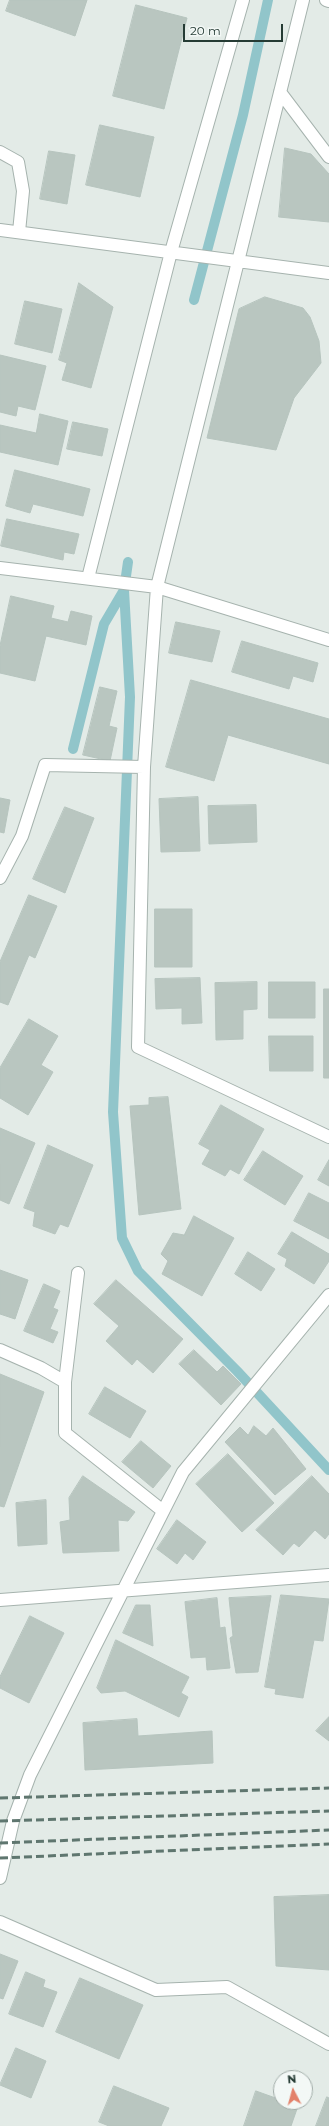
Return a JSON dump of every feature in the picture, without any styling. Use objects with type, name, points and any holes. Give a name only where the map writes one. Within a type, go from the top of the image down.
[{"type":"street","points":[[92,578],[171,252],[243,0]]},
{"type":"street","points":[[303,0],[238,263],[151,587],[144,767],[138,1047],[329,1137]]},
{"type":"street","points":[[280,92],[329,157]]},
{"type":"street","points":[[0,152],[18,162],[23,191],[19,232]]},
{"type":"street","points":[[0,230],[171,252],[238,263],[329,273]]},
{"type":"street","points":[[0,568],[92,578],[151,587],[329,640]]},
{"type":"street","points":[[0,878],[22,836],[45,765],[144,767]]},
{"type":"street","points":[[78,1273],[65,1382],[65,1434],[163,1510]]},
{"type":"street","points":[[0,1878],[13,1821],[30,1775],[183,1472],[329,1295]]},
{"type":"street","points":[[0,1350],[41,1368],[65,1382]]},
{"type":"street","points":[[0,1600],[329,1575]]},
{"type":"street","points":[[0,1922],[156,1990],[227,1987],[329,2044]]},
{"type":"building","points":[[10,0],[87,0],[75,36],[6,11]]},
{"type":"building","points":[[136,5],[187,18],[164,109],[113,96]]},
{"type":"building","points":[[100,125],[154,137],[140,197],[86,185]]},
{"type":"building","points":[[285,148],[311,154],[329,174],[329,222],[279,217]]},
{"type":"building","points":[[49,151],[75,155],[67,204],[40,199]]},
{"type":"building","points":[[79,283],[113,307],[91,388],[62,380],[67,363],[59,360]]},
{"type":"building","points":[[265,297],[303,308],[310,317],[319,341],[321,363],[294,398],[276,450],[207,438],[239,309]]},
{"type":"building","points":[[25,301],[62,309],[52,353],[15,344]]},
{"type":"building","points":[[0,355],[46,366],[35,410],[18,406],[16,416],[0,412]]},
{"type":"building","points":[[40,414],[68,421],[58,465],[0,452],[0,425],[36,433]]},
{"type":"building","points":[[73,422],[108,429],[102,456],[67,449]]},
{"type":"building","points":[[15,470],[90,489],[83,516],[33,504],[30,513],[6,506]]},
{"type":"building","points":[[7,519],[79,534],[74,554],[64,552],[63,560],[1,546]]},
{"type":"building","points":[[11,596],[54,606],[51,618],[68,622],[71,611],[92,616],[86,645],[46,636],[35,681],[0,673],[0,646]]},
{"type":"building","points":[[176,622],[220,631],[212,662],[169,653]]},
{"type":"building","points":[[242,641],[318,663],[313,682],[293,676],[289,689],[232,672]]},
{"type":"building","points":[[191,680],[329,719],[329,764],[228,735],[214,781],[166,767]]},
{"type":"building","points":[[100,687],[117,691],[109,726],[117,728],[110,761],[83,755]]},
{"type":"building","points":[[198,797],[200,851],[161,852],[159,799]]},
{"type":"building","points":[[0,798],[10,800],[4,833],[0,832]]},
{"type":"building","points":[[256,805],[257,842],[209,844],[208,806]]},
{"type":"building","points":[[65,807],[94,818],[65,893],[33,879]]},
{"type":"building","points":[[29,895],[57,906],[35,958],[29,955],[8,1005],[0,1002],[0,962]]},
{"type":"building","points":[[155,909],[192,909],[192,967],[155,967]]},
{"type":"building","points":[[200,978],[202,1023],[182,1024],[182,1008],[156,1009],[155,979]]},
{"type":"building","points":[[257,982],[257,1009],[243,1010],[243,1039],[216,1040],[215,983]]},
{"type":"building","points":[[269,982],[315,982],[315,1018],[269,1018]]},
{"type":"building","points":[[324,989],[329,989],[329,1078],[324,1078]]},
{"type":"building","points":[[29,1019],[58,1036],[41,1065],[53,1072],[28,1115],[0,1098],[0,1068]]},
{"type":"building","points":[[269,1036],[313,1036],[313,1071],[270,1071]]},
{"type":"building","points":[[168,1097],[181,1209],[139,1215],[130,1106],[149,1105],[149,1098]]},
{"type":"building","points":[[221,1105],[264,1129],[239,1174],[230,1169],[225,1176],[202,1164],[210,1150],[199,1144]]},
{"type":"building","points":[[0,1128],[35,1143],[9,1204],[0,1200]]},
{"type":"building","points":[[48,1145],[93,1165],[68,1227],[60,1224],[55,1234],[33,1226],[35,1212],[24,1208]]},
{"type":"building","points":[[263,1151],[303,1176],[285,1205],[244,1180]]},
{"type":"building","points":[[329,1160],[329,1186],[318,1180]]},
{"type":"building","points":[[309,1193],[329,1203],[329,1239],[294,1221]]},
{"type":"building","points":[[194,1216],[234,1238],[202,1296],[162,1274],[168,1261],[161,1254],[173,1233],[184,1235]]},
{"type":"building","points":[[292,1232],[329,1254],[329,1261],[314,1284],[285,1266],[287,1259],[278,1254]]},
{"type":"building","points":[[248,1252],[275,1269],[261,1291],[235,1274]]},
{"type":"building","points":[[0,1270],[28,1280],[15,1319],[0,1314]]},
{"type":"building","points":[[116,1280],[183,1339],[153,1373],[137,1359],[132,1365],[106,1341],[119,1326],[94,1304]]},
{"type":"building","points":[[44,1284],[60,1291],[53,1308],[58,1310],[50,1329],[58,1332],[53,1343],[24,1331]]},
{"type":"building","points":[[194,1350],[217,1372],[223,1366],[241,1384],[221,1405],[179,1364]]},
{"type":"building","points":[[0,1374],[44,1392],[4,1507],[0,1506]]},
{"type":"building","points":[[105,1387],[146,1411],[130,1438],[89,1414]]},
{"type":"building","points":[[254,1426],[266,1436],[273,1428],[306,1469],[275,1495],[225,1442],[240,1427],[248,1435]]},
{"type":"building","points":[[141,1441],[171,1466],[153,1488],[122,1462]]},
{"type":"building","points":[[228,1454],[274,1503],[242,1532],[196,1484]]},
{"type":"building","points":[[83,1476],[135,1512],[128,1521],[118,1520],[119,1551],[63,1553],[60,1522],[70,1520],[69,1498]]},
{"type":"building","points":[[312,1476],[329,1494],[329,1534],[325,1539],[315,1530],[299,1547],[294,1543],[283,1555],[256,1530]]},
{"type":"building","points":[[46,1500],[47,1544],[18,1546],[16,1503]]},
{"type":"building","points":[[177,1520],[206,1542],[193,1560],[185,1553],[177,1564],[157,1549]]},
{"type":"building","points":[[281,1595],[329,1599],[323,1641],[314,1640],[303,1698],[275,1694],[276,1689],[265,1687]]},
{"type":"building","points":[[271,1596],[258,1672],[236,1673],[230,1638],[233,1636],[229,1598]]},
{"type":"building","points":[[217,1598],[220,1628],[225,1627],[230,1668],[207,1670],[206,1657],[191,1658],[185,1602]]},
{"type":"building","points":[[136,1605],[150,1605],[153,1646],[123,1633]]},
{"type":"building","points":[[30,1616],[64,1633],[29,1703],[0,1688],[0,1677]]},
{"type":"building","points":[[116,1640],[189,1677],[181,1693],[188,1697],[179,1717],[125,1691],[101,1693],[97,1688]]},
{"type":"building","points":[[329,1717],[329,1741],[316,1731]]},
{"type":"building","points":[[137,1719],[138,1736],[212,1731],[213,1763],[85,1770],[83,1723]]},
{"type":"building","points":[[329,1895],[329,1970],[276,1966],[274,1897]]},
{"type":"building","points":[[0,1954],[18,1961],[3,1999],[0,1998]]},
{"type":"building","points":[[26,1972],[45,1980],[43,1987],[57,1992],[43,2027],[9,2014]]},
{"type":"building","points":[[80,1978],[143,2005],[119,2059],[56,2032]]},
{"type":"building","points":[[16,2048],[46,2061],[31,2098],[0,2085]]},
{"type":"building","points":[[114,2086],[169,2108],[161,2126],[109,2126],[99,2122]]},
{"type":"building","points":[[256,2091],[273,2097],[273,2110],[297,2110],[291,2126],[244,2126]]},
{"type":"building","points":[[327,2097],[329,2098],[329,2126],[316,2126]]},
{"type":"waterway","points":[[194,300],[243,115],[268,0]]},
{"type":"waterway","points":[[128,562],[124,590],[130,697],[113,1112],[122,1238],[138,1271],[237,1371],[329,1470]]},
{"type":"waterway","points":[[73,749],[104,624],[124,590]]},
{"type":"railway","points":[[0,1798],[329,1788]]},
{"type":"railway","points":[[0,1821],[329,1811]]},
{"type":"railway","points":[[0,1843],[329,1830]]},
{"type":"railway","points":[[0,1858],[329,1844]]}]
